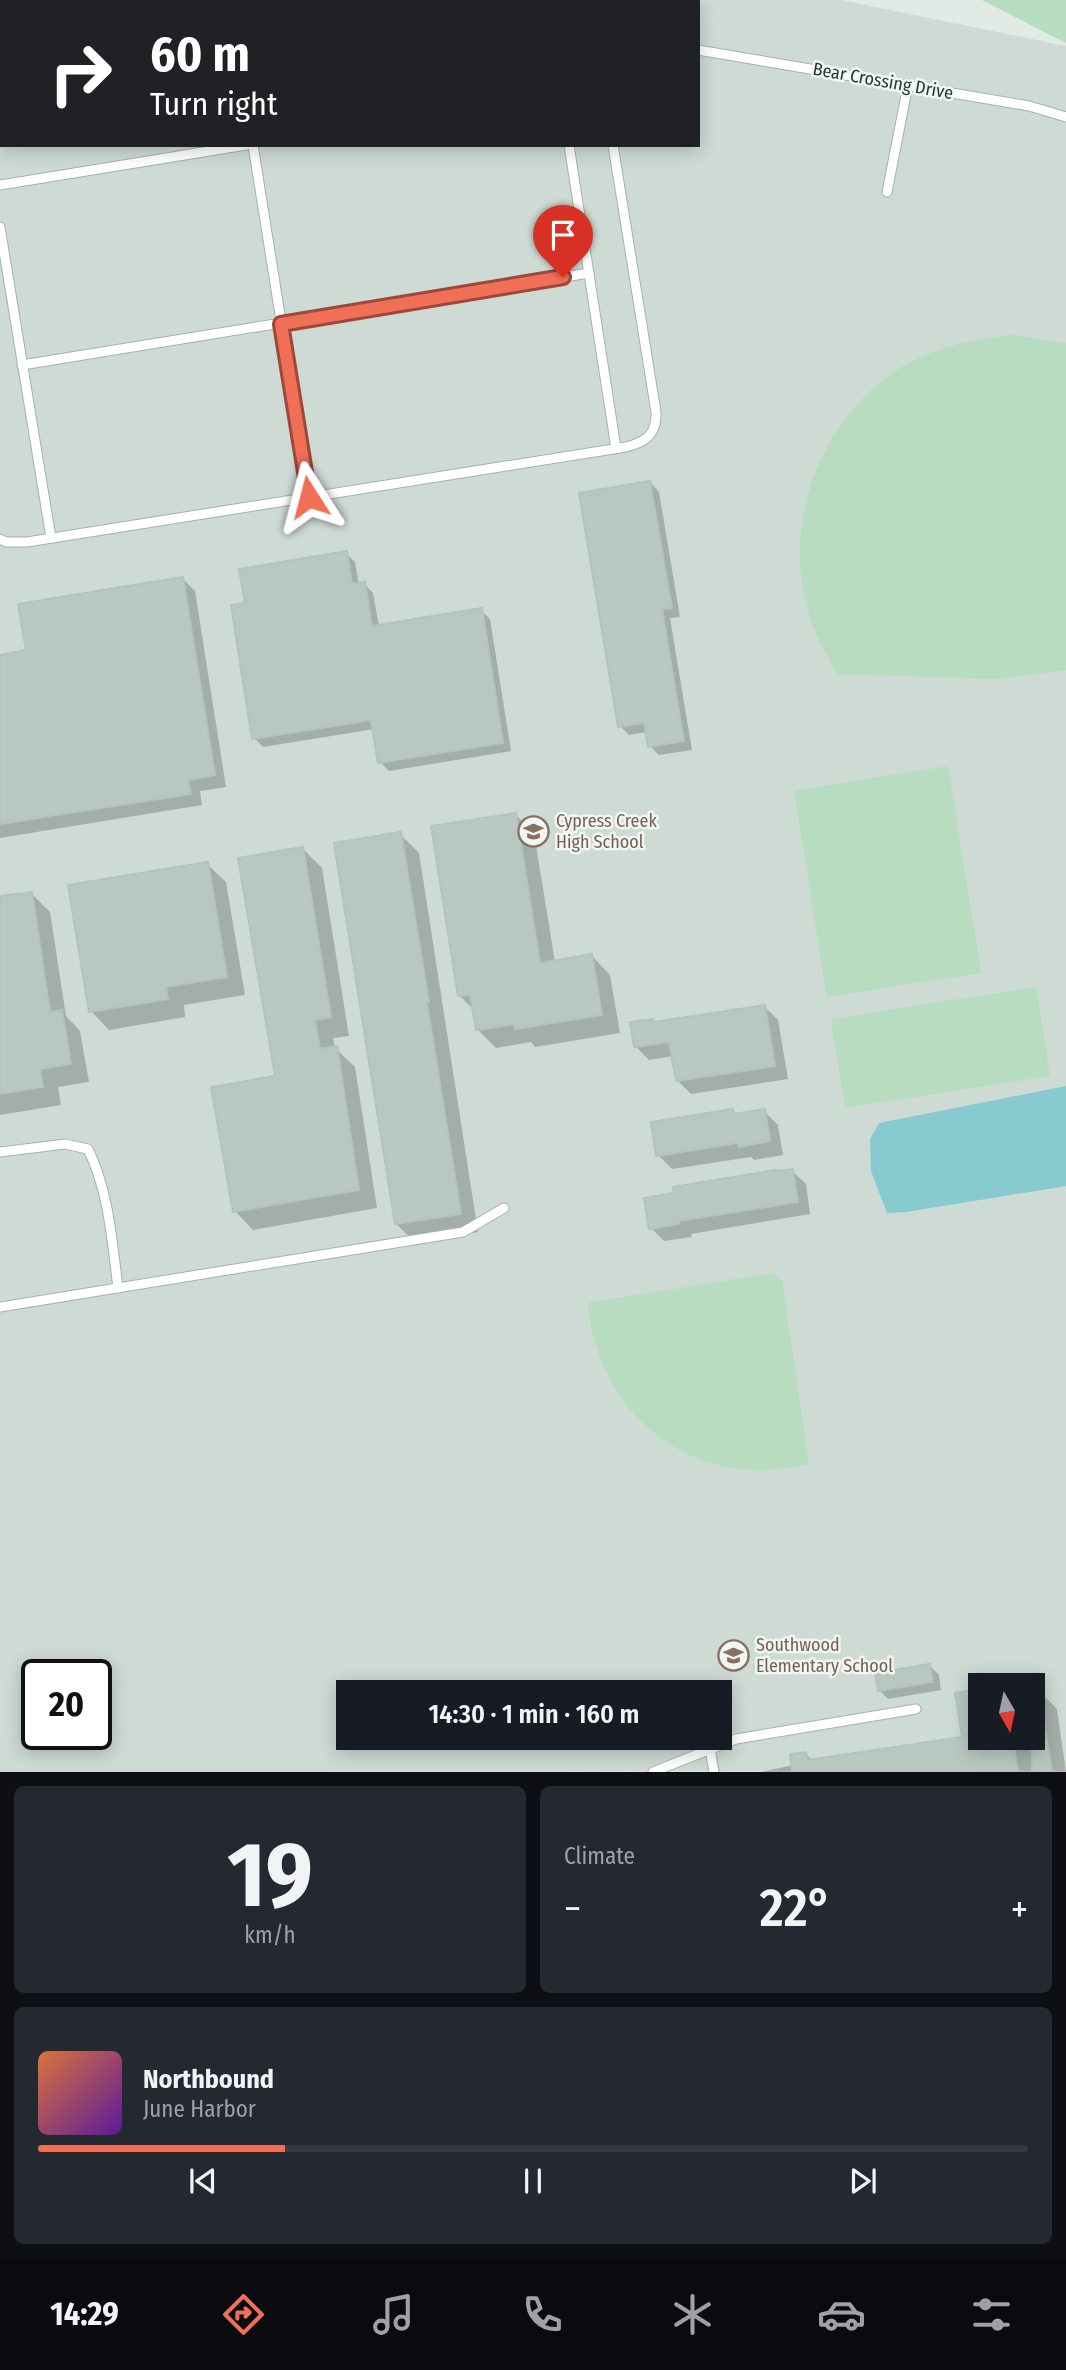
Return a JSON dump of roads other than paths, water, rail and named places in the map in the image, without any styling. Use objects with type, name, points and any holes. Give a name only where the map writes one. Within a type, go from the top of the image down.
[{"type":"lane","name":"Bear Crossing Drive","points":[[700,50],[1029,106],[1066,117]]},
{"type":"lane","points":[[887,192],[908,85]]},
{"type":"lane","points":[[0,186],[234,147]]},
{"type":"lane","points":[[253,147],[309,497]]},
{"type":"lane","points":[[569,147],[616,448]]},
{"type":"lane","points":[[0,539],[16,542],[51,538],[616,448],[639,443],[647,438],[654,430],[656,421],[613,147]]},
{"type":"lane","points":[[0,227],[51,538]]},
{"type":"lane","points":[[22,365],[589,273]]},
{"type":"lane","points":[[0,1152],[65,1144],[88,1149],[98,1168],[106,1198],[118,1288]]},
{"type":"lane","points":[[0,1307],[463,1232],[504,1208]]},
{"type":"lane","points":[[732,1741],[916,1709]]},
{"type":"lane","points":[[653,1772],[708,1750]]},
{"type":"lane","points":[[710,1750],[714,1772]]},
{"type":"water","points":[[1066,1086],[1066,1186],[887,1213],[871,1171],[870,1139],[879,1123]]},
{"type":"place","name":"Cypress Creek High School","points":[[533,831]]},
{"type":"place","name":"Southwood Elementary School","points":[[733,1655]]}]
